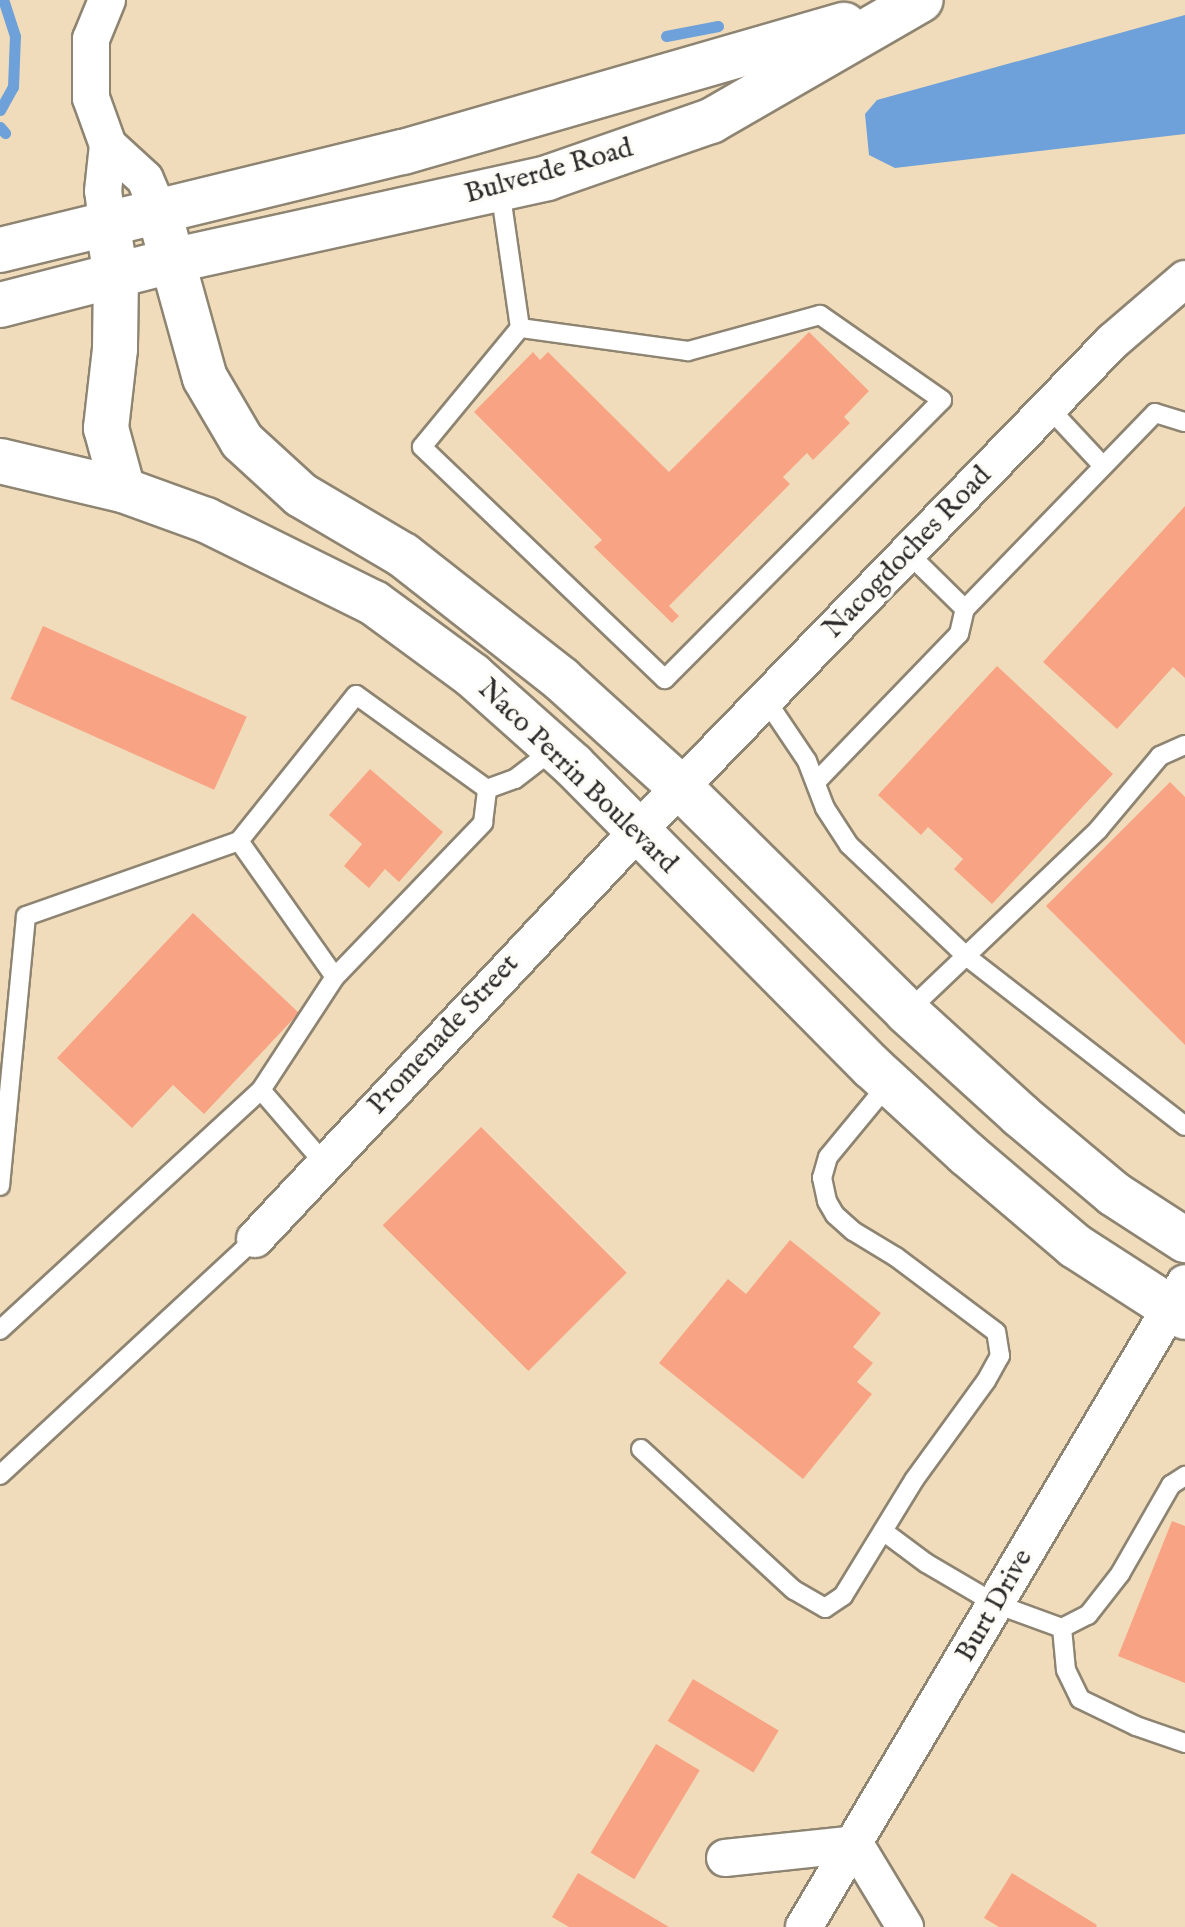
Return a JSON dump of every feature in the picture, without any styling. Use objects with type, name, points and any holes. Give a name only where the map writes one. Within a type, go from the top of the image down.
[{"type":"main road","name":"Bulverde Road","points":[[171,261],[547,178],[711,121],[911,5]]},
{"type":"main road","name":"Bulverde Road","points":[[158,209],[403,152],[911,5]]},
{"type":"main road","points":[[0,250],[158,209]]},
{"type":"main road","name":"Naco Perrin Boulevard","points":[[158,209],[205,378],[242,441],[301,495],[403,555],[476,609],[561,679],[681,788],[907,1012],[1114,1194],[1185,1240]]},
{"type":"main road","points":[[107,222],[116,275],[115,349],[106,428],[123,490]]},
{"type":"main road","points":[[0,305],[171,261]]},
{"type":"main road","name":"Naco Perrin Boulevard","points":[[0,461],[123,490],[206,520],[374,603],[472,675],[554,749],[889,1083],[1075,1246],[1180,1303]]},
{"type":"street","points":[[107,0],[91,39],[91,98],[108,145],[103,191],[107,222]]},
{"type":"street","points":[[108,145],[145,179],[158,209]]},
{"type":"street","name":"Nacogdoches Road","points":[[636,833],[1113,341],[1185,279]]},
{"type":"street","name":"Promenade Street","points":[[255,1239],[636,833]]},
{"type":"street","name":"Burt Drive","points":[[804,1927],[1180,1303]]},
{"type":"street","points":[[725,1858],[855,1844],[905,1927]]},
{"type":"lane","points":[[500,189],[520,328],[422,447],[665,679],[942,400],[820,315],[688,351],[520,328]]},
{"type":"lane","points":[[1049,408],[1103,466]]},
{"type":"lane","points":[[816,782],[959,634],[965,609],[1155,413],[1185,422]]},
{"type":"lane","points":[[908,553],[965,609]]},
{"type":"lane","points":[[0,1186],[26,916],[239,841],[356,695],[487,789]]},
{"type":"lane","points":[[766,700],[807,761],[825,808],[849,845],[966,956],[1185,1126]]},
{"type":"lane","points":[[907,1012],[1098,830],[1160,756],[1185,745]]},
{"type":"lane","points":[[487,789],[515,779],[554,749]]},
{"type":"lane","points":[[0,1330],[261,1090],[335,977],[483,823],[487,789]]},
{"type":"lane","points":[[239,841],[335,977]]},
{"type":"lane","points":[[641,1449],[794,1590],[825,1608],[843,1596],[914,1480],[986,1381],[1000,1356],[996,1332],[896,1257],[853,1231],[835,1215],[827,1201],[822,1178],[828,1157],[889,1083]]},
{"type":"lane","points":[[261,1090],[324,1163]]},
{"type":"lane","points":[[0,1475],[255,1239]]},
{"type":"lane","points":[[883,1531],[926,1563],[996,1604],[1062,1628],[1088,1615],[1120,1574],[1171,1485],[1185,1476]]},
{"type":"lane","points":[[1062,1628],[1066,1670],[1080,1699],[1136,1726],[1185,1743]]},
{"type":"water","points":[[1185,15],[1185,134],[895,168],[869,155],[865,114],[877,100]]},
{"type":"building","points":[[809,332],[869,391],[844,417],[850,423],[813,460],[807,453],[783,477],[790,484],[669,606],[679,616],[672,623],[594,547],[602,540],[474,412],[533,352],[540,360],[548,352],[669,472]]},
{"type":"building","points":[[1185,506],[1185,678],[1173,667],[1117,729],[1043,662]]},
{"type":"building","points":[[43,626],[247,717],[214,790],[10,699]]},
{"type":"building","points":[[997,666],[1113,774],[992,904],[954,869],[963,859],[928,827],[921,835],[878,795]]},
{"type":"building","points":[[370,769],[443,832],[399,882],[385,869],[369,888],[344,866],[362,844],[329,815]]},
{"type":"building","points":[[1170,782],[1185,797],[1185,1045],[1046,906]]},
{"type":"building","points":[[193,913],[299,1013],[204,1114],[173,1085],[132,1128],[57,1058]]},
{"type":"building","points":[[481,1127],[627,1273],[528,1371],[383,1225]]},
{"type":"building","points":[[790,1240],[881,1313],[853,1347],[873,1363],[857,1382],[872,1394],[803,1479],[659,1363],[728,1279],[746,1294]]},
{"type":"building","points":[[1172,1521],[1185,1526],[1185,1683],[1118,1656]]},
{"type":"building","points":[[693,1679],[779,1731],[753,1773],[668,1721]]},
{"type":"building","points":[[656,1744],[700,1770],[634,1879],[591,1853]]},
{"type":"building","points":[[578,1873],[669,1927],[569,1927],[552,1917]]},
{"type":"building","points":[[1012,1873],[1096,1927],[999,1927],[984,1918]]},
{"type":"waterway","points":[[0,110],[13,87],[15,36],[3,0]]},
{"type":"waterway","points":[[666,36],[718,26]]},
{"type":"waterway","points":[[0,127],[5,133]]}]
